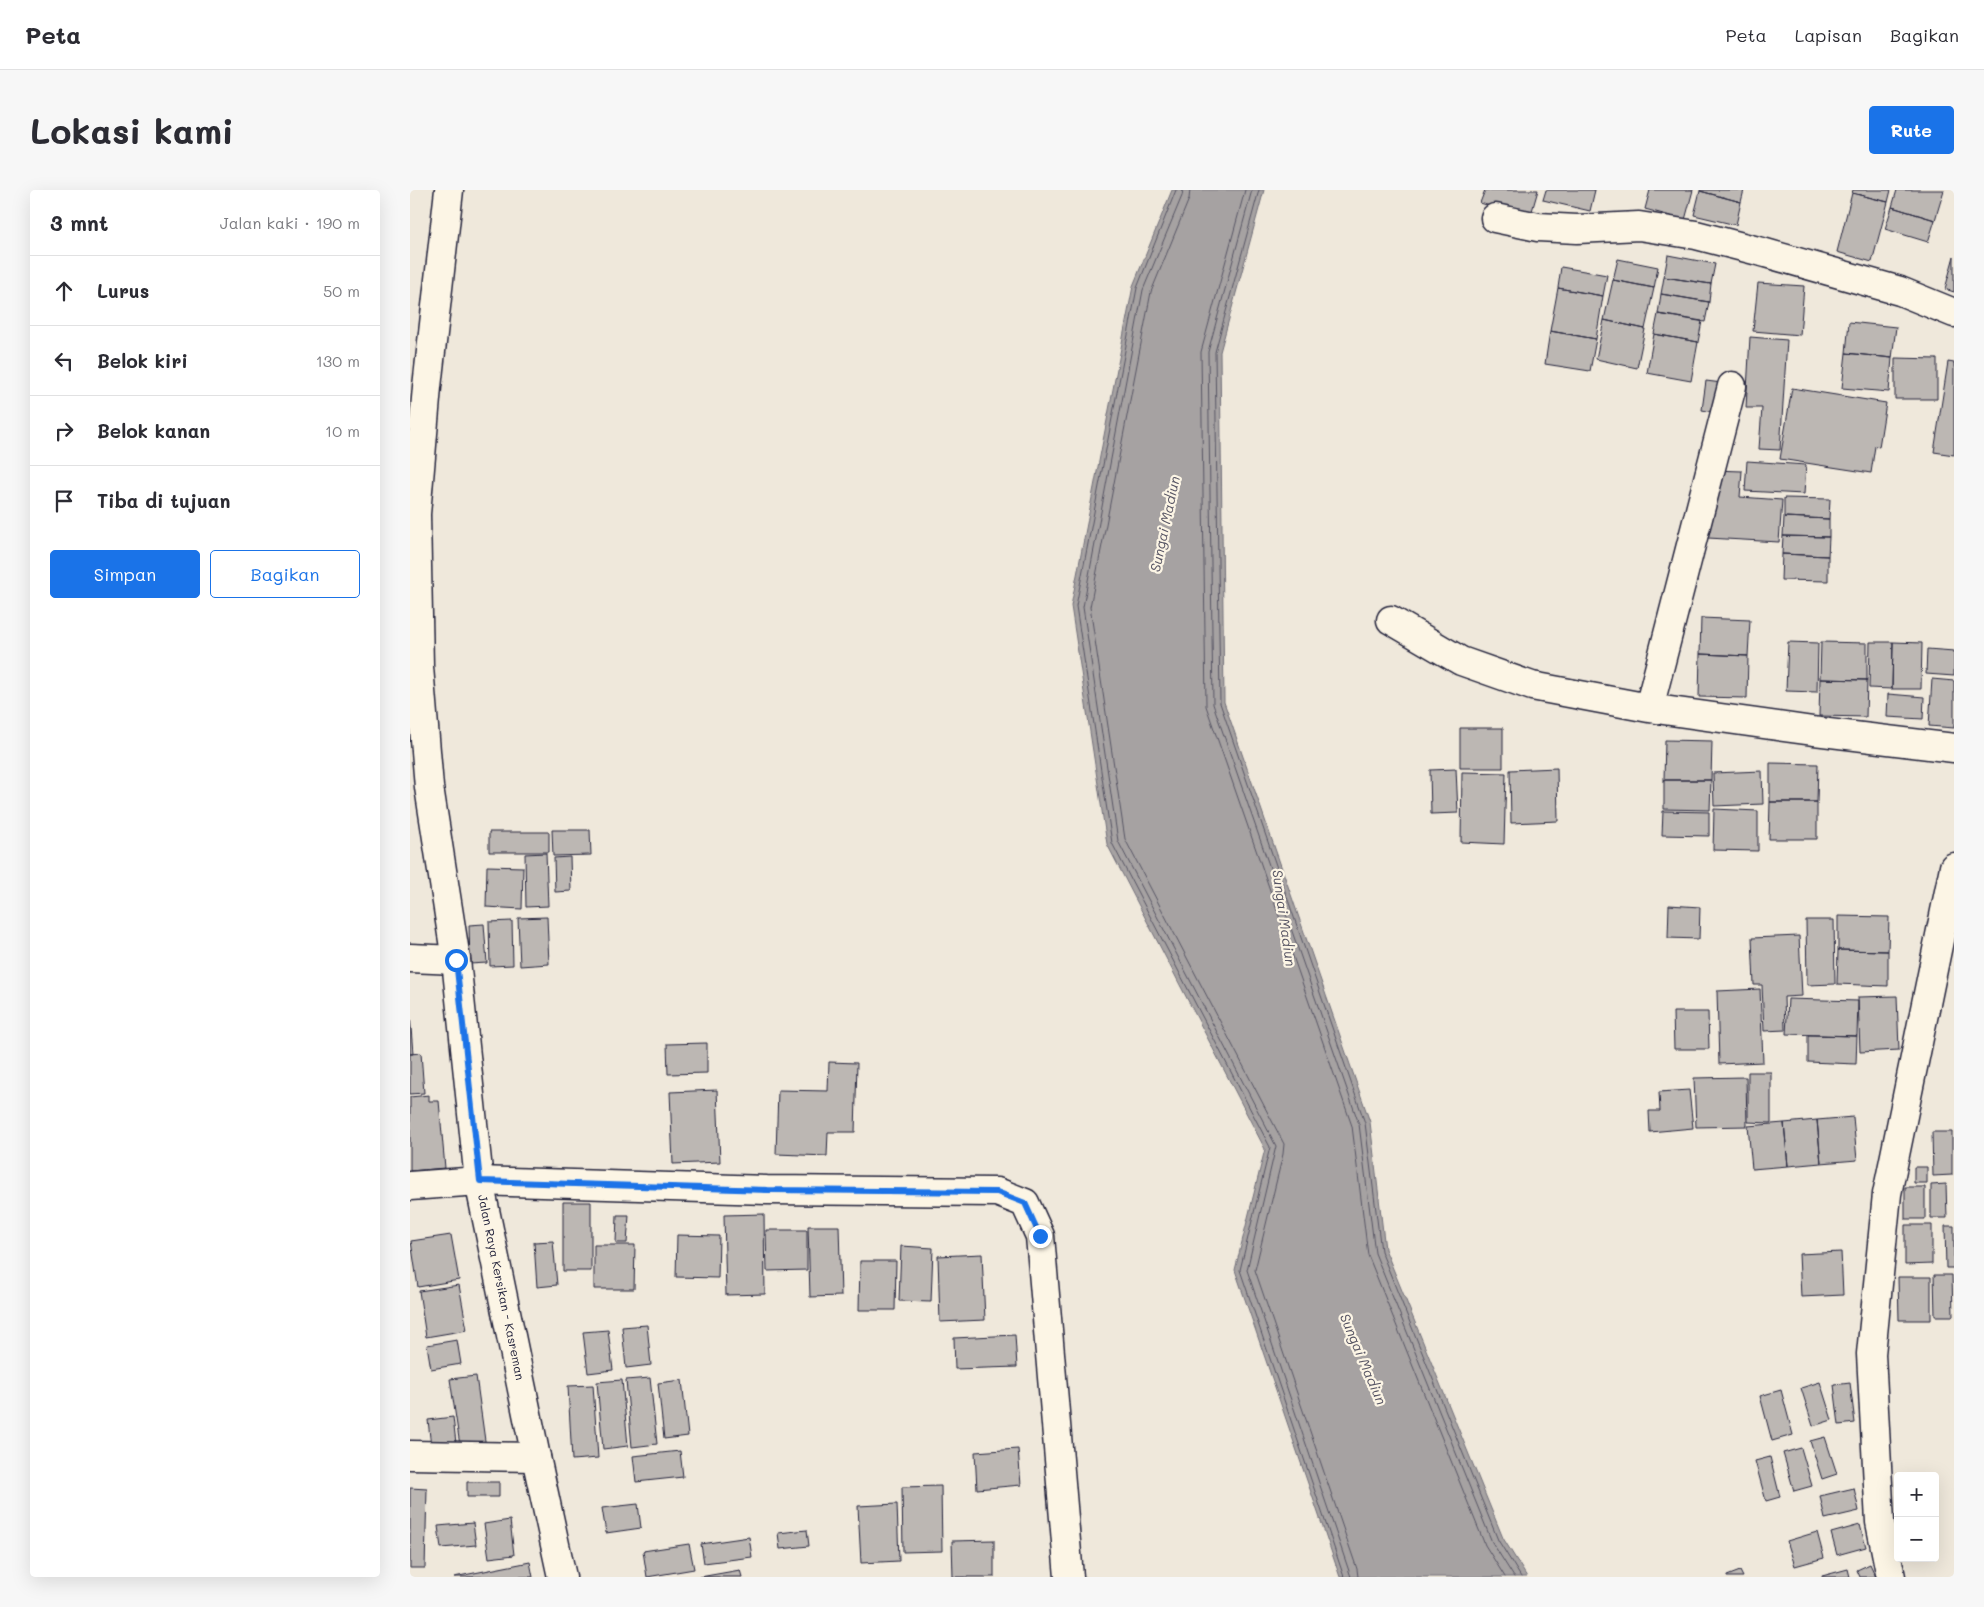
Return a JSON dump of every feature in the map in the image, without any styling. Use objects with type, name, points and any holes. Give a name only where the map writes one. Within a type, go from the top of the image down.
[{"type":"street","name":"Jalan Raya Kersikan - Kasreman","points":[[449,190],[427,387],[416,514],[415,667],[430,787],[456,960],[480,1181],[562,1577]]},
{"type":"street","points":[[1495,218],[1538,227],[1577,229],[1639,226],[1696,235],[1900,291],[1954,313]]},
{"type":"street","points":[[1649,708],[1732,386]]},
{"type":"street","points":[[1390,620],[1462,661],[1532,686],[1649,708],[1954,748]]},
{"type":"street","points":[[1890,1577],[1880,1522],[1871,1354],[1886,1194],[1954,867]]},
{"type":"street","points":[[410,958],[456,960]]},
{"type":"street","points":[[410,1186],[480,1181],[768,1190],[997,1192],[1025,1203],[1040,1236],[1069,1577]]},
{"type":"street","points":[[410,1455],[536,1457]]},
{"type":"water","name":"Sungai Madiun","points":[[1172,190],[1264,190],[1220,352],[1224,702],[1370,1122],[1385,1249],[1503,1538],[1527,1577],[1340,1577],[1235,1270],[1265,1149],[1107,844],[1071,606],[1133,286]]},
{"type":"building","points":[[1485,190],[1538,190],[1530,218],[1480,203]]},
{"type":"building","points":[[1546,190],[1595,190],[1590,211],[1543,200]]},
{"type":"building","points":[[1650,190],[1693,190],[1685,220],[1645,209]]},
{"type":"building","points":[[1700,190],[1744,190],[1741,202]]},
{"type":"building","points":[[1853,190],[1891,190],[1888,202],[1852,193]]},
{"type":"building","points":[[1897,190],[1944,190],[1935,220],[1892,207]]},
{"type":"building","points":[[1700,191],[1741,202],[1736,225],[1694,215]]},
{"type":"building","points":[[1852,193],[1888,202],[1872,262],[1837,252]]},
{"type":"building","points":[[1892,207],[1935,220],[1928,242],[1885,229]]},
{"type":"building","points":[[1668,255],[1715,264],[1711,284],[1664,277]]},
{"type":"building","points":[[1954,256],[1954,292],[1945,289]]},
{"type":"building","points":[[1618,259],[1658,267],[1654,288],[1613,280]]},
{"type":"building","points":[[1561,267],[1607,275],[1603,296],[1558,288]]},
{"type":"building","points":[[1664,277],[1711,284],[1709,302],[1661,294]]},
{"type":"building","points":[[1613,280],[1654,288],[1645,329],[1604,320]]},
{"type":"building","points":[[1758,283],[1804,286],[1800,335],[1753,331]]},
{"type":"building","points":[[1558,288],[1603,296],[1596,339],[1550,331]]},
{"type":"building","points":[[1661,294],[1709,302],[1705,322],[1658,314]]},
{"type":"building","points":[[1658,314],[1702,321],[1698,342],[1654,334]]},
{"type":"building","points":[[1604,320],[1645,329],[1637,368],[1596,359]]},
{"type":"building","points":[[1849,322],[1896,327],[1892,358],[1846,353]]},
{"type":"building","points":[[1550,331],[1596,339],[1590,371],[1545,364]]},
{"type":"building","points":[[1654,334],[1698,342],[1691,381],[1647,373]]},
{"type":"building","points":[[1750,337],[1787,340],[1780,450],[1759,449],[1762,408],[1746,408]]},
{"type":"building","points":[[1846,353],[1892,358],[1889,392],[1842,388]]},
{"type":"building","points":[[1895,358],[1937,359],[1937,399],[1895,399]]},
{"type":"building","points":[[1948,362],[1954,363],[1954,455],[1934,452]]},
{"type":"building","points":[[1706,381],[1722,383],[1719,413],[1702,410]]},
{"type":"building","points":[[1792,388],[1886,403],[1879,447],[1875,446],[1871,473],[1780,459]]},
{"type":"building","points":[[1747,461],[1806,465],[1804,494],[1745,491]]},
{"type":"building","points":[[1712,470],[1742,471],[1740,497],[1782,500],[1779,542],[1708,538]]},
{"type":"building","points":[[1784,498],[1830,499],[1829,519],[1784,517]]},
{"type":"building","points":[[1784,517],[1829,519],[1829,537],[1783,536]]},
{"type":"building","points":[[1783,536],[1829,537],[1828,556],[1782,554]]},
{"type":"building","points":[[1782,554],[1828,556],[1828,581],[1781,580]]},
{"type":"building","points":[[1701,618],[1750,620],[1748,656],[1700,654]]},
{"type":"building","points":[[1788,642],[1818,643],[1817,692],[1786,691]]},
{"type":"building","points":[[1821,642],[1867,643],[1867,680],[1820,679]]},
{"type":"building","points":[[1870,642],[1893,642],[1892,689],[1869,688]]},
{"type":"building","points":[[1893,642],[1922,643],[1921,689],[1892,689]]},
{"type":"building","points":[[1927,649],[1954,651],[1954,676],[1926,674]]},
{"type":"building","points":[[1700,654],[1748,656],[1747,698],[1699,697]]},
{"type":"building","points":[[1820,679],[1867,680],[1866,717],[1819,716]]},
{"type":"building","points":[[1932,679],[1954,681],[1954,728],[1929,726]]},
{"type":"building","points":[[1888,694],[1924,697],[1923,719],[1887,717]]},
{"type":"building","points":[[1460,728],[1503,728],[1503,768],[1460,768]]},
{"type":"building","points":[[1665,740],[1712,741],[1711,780],[1664,780]]},
{"type":"building","points":[[1770,763],[1818,764],[1817,802],[1770,802]]},
{"type":"building","points":[[1557,768],[1558,821],[1511,823],[1510,770]]},
{"type":"building","points":[[1456,769],[1458,813],[1431,814],[1430,770]]},
{"type":"building","points":[[1762,771],[1763,804],[1714,806],[1713,773]]},
{"type":"building","points":[[1462,772],[1506,773],[1504,844],[1461,842]]},
{"type":"building","points":[[1664,780],[1711,780],[1710,810],[1664,809]]},
{"type":"building","points":[[1770,802],[1817,802],[1817,839],[1769,839]]},
{"type":"building","points":[[1714,809],[1758,811],[1758,851],[1713,850]]},
{"type":"building","points":[[1663,811],[1709,812],[1709,836],[1662,835]]},
{"type":"building","points":[[552,830],[590,830],[591,855],[553,856]]},
{"type":"building","points":[[489,832],[549,832],[549,852],[489,852]]},
{"type":"building","points":[[546,853],[548,906],[526,907],[525,854]]},
{"type":"building","points":[[570,857],[571,891],[555,892],[554,858]]},
{"type":"building","points":[[487,866],[523,867],[522,909],[486,907]]},
{"type":"building","points":[[1669,905],[1700,907],[1699,939],[1668,938]]},
{"type":"building","points":[[1838,916],[1889,917],[1888,951],[1838,950]]},
{"type":"building","points":[[547,917],[549,964],[520,966],[518,918]]},
{"type":"building","points":[[1806,920],[1834,920],[1835,984],[1807,985]]},
{"type":"building","points":[[512,921],[513,965],[490,966],[489,922]]},
{"type":"building","points":[[484,924],[487,963],[470,964],[469,925]]},
{"type":"building","points":[[1799,936],[1802,996],[1784,997],[1785,1030],[1764,1031],[1762,985],[1754,985],[1752,938]]},
{"type":"building","points":[[1838,950],[1888,951],[1888,986],[1837,984]]},
{"type":"building","points":[[1760,989],[1763,1062],[1719,1064],[1717,991]]},
{"type":"building","points":[[1897,996],[1899,1050],[1860,1052],[1858,997]]},
{"type":"building","points":[[1788,999],[1858,1001],[1857,1036],[1786,1034]]},
{"type":"building","points":[[1673,1012],[1708,1012],[1709,1049],[1674,1049]]},
{"type":"building","points":[[410,1014],[413,1054],[410,1054]]},
{"type":"building","points":[[1808,1035],[1857,1036],[1856,1064],[1808,1062]]},
{"type":"building","points":[[707,1043],[707,1073],[668,1074],[667,1044]]},
{"type":"building","points":[[421,1053],[424,1093],[410,1094],[410,1054]]},
{"type":"building","points":[[829,1062],[857,1063],[855,1132],[828,1132],[827,1156],[776,1154],[778,1090],[828,1091]]},
{"type":"building","points":[[1748,1072],[1771,1072],[1771,1123],[1748,1122]]},
{"type":"building","points":[[1746,1077],[1747,1126],[1696,1127],[1694,1078]]},
{"type":"building","points":[[717,1090],[720,1162],[673,1164],[670,1092]]},
{"type":"building","points":[[1689,1090],[1693,1128],[1650,1132],[1649,1111],[1660,1111],[1659,1092]]},
{"type":"building","points":[[429,1095],[429,1101],[439,1101],[445,1168],[410,1171],[410,1097]]},
{"type":"building","points":[[1853,1117],[1857,1160],[1821,1163],[1817,1120]]},
{"type":"building","points":[[1817,1120],[1821,1163],[1788,1166],[1784,1123]]},
{"type":"building","points":[[1784,1123],[1788,1166],[1752,1169],[1748,1126]]},
{"type":"building","points":[[1932,1132],[1952,1132],[1952,1175],[1933,1176]]},
{"type":"building","points":[[1914,1167],[1927,1167],[1927,1183],[1914,1183]]},
{"type":"building","points":[[1946,1184],[1947,1218],[1931,1218],[1931,1185]]},
{"type":"building","points":[[1905,1187],[1925,1187],[1925,1219],[1905,1219]]},
{"type":"building","points":[[563,1202],[591,1202],[591,1271],[563,1271]]},
{"type":"building","points":[[764,1214],[765,1294],[726,1295],[724,1215]]},
{"type":"building","points":[[617,1215],[629,1215],[627,1243],[616,1243]]},
{"type":"building","points":[[1905,1225],[1932,1225],[1932,1264],[1905,1265]]},
{"type":"building","points":[[808,1226],[839,1226],[841,1296],[810,1297]]},
{"type":"building","points":[[1945,1226],[1954,1226],[1954,1268],[1946,1268]]},
{"type":"building","points":[[766,1230],[807,1230],[807,1270],[767,1271]]},
{"type":"building","points":[[451,1235],[459,1280],[418,1287],[411,1241]]},
{"type":"building","points":[[677,1235],[719,1236],[718,1278],[676,1277]]},
{"type":"building","points":[[553,1241],[557,1285],[537,1287],[534,1242]]},
{"type":"building","points":[[594,1245],[635,1245],[634,1289],[594,1289]]},
{"type":"building","points":[[901,1246],[933,1248],[931,1302],[899,1301]]},
{"type":"building","points":[[1841,1252],[1843,1295],[1801,1297],[1799,1254]]},
{"type":"building","points":[[982,1254],[985,1320],[940,1322],[938,1256]]},
{"type":"building","points":[[860,1261],[896,1261],[895,1310],[859,1310]]},
{"type":"building","points":[[1934,1275],[1952,1275],[1953,1316],[1935,1316]]},
{"type":"building","points":[[1898,1277],[1931,1277],[1931,1320],[1899,1320]]},
{"type":"building","points":[[459,1285],[467,1330],[426,1337],[419,1291]]},
{"type":"building","points":[[647,1325],[651,1365],[626,1368],[622,1327]]},
{"type":"building","points":[[608,1330],[613,1370],[588,1373],[583,1332]]},
{"type":"building","points":[[1015,1335],[1017,1367],[955,1369],[954,1338]]},
{"type":"building","points":[[457,1340],[461,1364],[431,1369],[427,1345]]},
{"type":"building","points":[[476,1376],[486,1448],[461,1452],[450,1379]]},
{"type":"building","points":[[650,1378],[657,1444],[632,1447],[626,1380]]},
{"type":"building","points":[[622,1380],[628,1446],[603,1449],[597,1382]]},
{"type":"building","points":[[682,1380],[688,1436],[664,1439],[658,1383]]},
{"type":"building","points":[[1820,1382],[1832,1420],[1813,1426],[1801,1388]]},
{"type":"building","points":[[1850,1383],[1855,1423],[1839,1425],[1834,1385]]},
{"type":"building","points":[[593,1385],[598,1458],[572,1460],[568,1386]]},
{"type":"building","points":[[1781,1390],[1793,1435],[1772,1441],[1760,1396]]},
{"type":"building","points":[[453,1417],[457,1452],[432,1455],[428,1420]]},
{"type":"building","points":[[1825,1437],[1837,1474],[1822,1479],[1810,1441]]},
{"type":"building","points":[[1801,1448],[1812,1486],[1794,1491],[1783,1453]]},
{"type":"building","points":[[1018,1449],[1021,1485],[977,1489],[975,1452]]},
{"type":"building","points":[[680,1451],[683,1477],[636,1482],[633,1456]]},
{"type":"building","points":[[1770,1457],[1780,1497],[1766,1501],[1755,1461]]},
{"type":"building","points":[[467,1482],[499,1482],[499,1497],[467,1497]]},
{"type":"building","points":[[941,1486],[942,1551],[903,1552],[902,1487]]},
{"type":"building","points":[[410,1488],[427,1489],[425,1568],[410,1568]]},
{"type":"building","points":[[1854,1488],[1859,1511],[1825,1519],[1820,1496]]},
{"type":"building","points":[[638,1504],[641,1528],[606,1533],[602,1508]]},
{"type":"building","points":[[897,1504],[899,1561],[861,1563],[858,1506]]},
{"type":"building","points":[[510,1520],[514,1555],[489,1558],[484,1524]]},
{"type":"building","points":[[473,1523],[476,1545],[441,1548],[438,1526]]},
{"type":"building","points":[[1860,1525],[1866,1547],[1837,1555],[1831,1533]]},
{"type":"building","points":[[807,1530],[809,1546],[780,1549],[778,1533]]},
{"type":"building","points":[[1817,1532],[1824,1558],[1795,1566],[1787,1541]]},
{"type":"building","points":[[749,1537],[752,1557],[704,1563],[701,1544]]},
{"type":"building","points":[[994,1540],[994,1577],[953,1577],[952,1541]]},
{"type":"building","points":[[689,1544],[694,1569],[647,1577],[643,1551]]},
{"type":"building","points":[[530,1562],[533,1577],[454,1577]]},
{"type":"building","points":[[1870,1564],[1876,1577],[1860,1577],[1857,1570]]},
{"type":"building","points":[[1848,1569],[1850,1577],[1822,1577],[1822,1576]]},
{"type":"building","points":[[740,1570],[742,1577],[700,1577]]},
{"type":"building","points":[[1740,1571],[1743,1577],[1727,1577],[1727,1576]]},
{"type":"route","points":[[456,960],[480,1181],[768,1190],[997,1192],[1025,1203],[1040,1236]]}]
